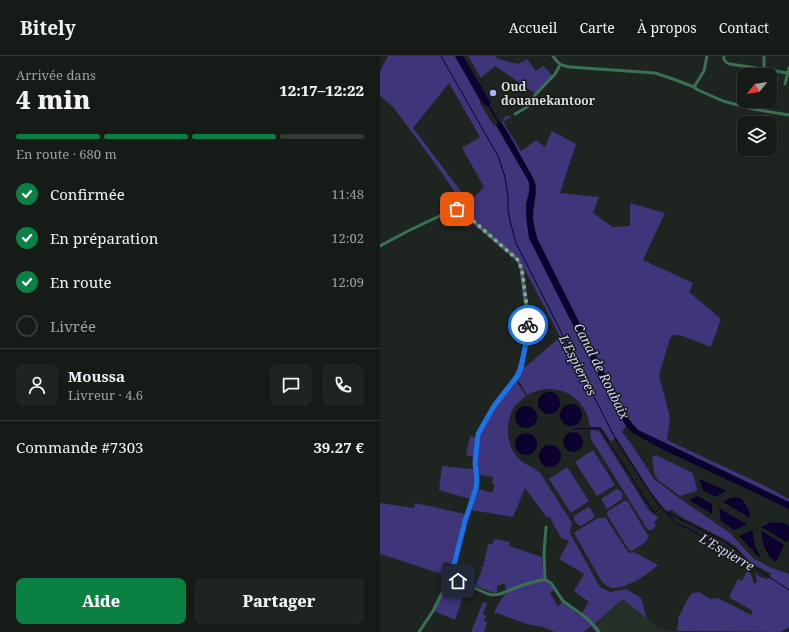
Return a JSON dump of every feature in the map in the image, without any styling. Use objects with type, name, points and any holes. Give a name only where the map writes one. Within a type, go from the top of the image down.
[{"type":"street","points":[[553,56],[560,65],[570,67],[655,73],[673,78],[730,103],[753,109],[789,115]]},
{"type":"street","points":[[694,87],[704,71],[707,56]]},
{"type":"street","points":[[724,56],[725,62],[753,68]]},
{"type":"street","points":[[764,56],[764,68]]},
{"type":"street","points":[[515,114],[527,107],[536,94],[555,74],[560,65]]},
{"type":"street","points":[[785,84],[789,68]]},
{"type":"street","points":[[777,72],[788,73]]},
{"type":"street","points":[[380,246],[450,211],[458,209],[518,260],[522,270],[527,308],[527,337],[521,368],[516,379],[492,409],[480,430],[477,440],[475,463],[477,479],[476,488],[465,521],[451,576],[433,611],[419,632]]},
{"type":"street","points":[[544,580],[546,527]]},
{"type":"street","points":[[451,576],[461,582],[493,595],[500,594],[519,586],[548,580],[563,601],[588,619],[599,632]]},
{"type":"shaded area","points":[[388,56],[455,56],[480,100],[480,103],[494,126],[496,125],[528,180],[529,192],[526,209],[529,238],[615,408],[626,426],[622,432],[654,479],[730,533],[753,558],[774,569],[789,574],[789,629],[787,628],[781,632],[677,631],[678,618],[690,595],[693,593],[699,592],[710,599],[718,598],[751,615],[753,611],[730,598],[730,595],[738,579],[742,581],[748,570],[754,584],[757,582],[755,573],[760,577],[768,579],[771,574],[750,562],[728,541],[683,518],[672,510],[666,511],[649,490],[616,437],[611,442],[601,427],[590,427],[588,416],[576,399],[568,393],[548,389],[527,395],[519,381],[517,382],[526,396],[516,405],[510,415],[508,435],[511,448],[519,459],[541,474],[572,523],[570,531],[571,535],[600,587],[610,592],[626,589],[641,598],[647,619],[623,599],[595,623],[601,632],[596,632],[591,626],[584,632],[555,632],[543,627],[526,624],[494,612],[503,596],[506,594],[505,583],[497,586],[497,592],[494,593],[475,586],[482,570],[481,567],[483,567],[488,544],[493,544],[494,539],[510,542],[509,546],[542,557],[544,581],[549,583],[554,590],[550,593],[558,607],[562,602],[580,616],[589,602],[574,591],[584,574],[559,559],[569,541],[561,538],[549,516],[547,518],[525,488],[513,517],[471,510],[464,533],[460,532],[452,564],[444,562],[441,574],[380,554],[380,503],[414,508],[415,503],[465,514],[470,499],[439,490],[442,466],[473,469],[473,457],[466,455],[470,436],[476,438],[489,410],[514,376],[522,354],[526,325],[521,277],[517,262],[457,210],[456,205],[460,203],[464,207],[484,187],[462,148],[480,137],[449,83],[413,128],[463,194],[462,202],[393,107],[380,96],[380,71]],"holes":[[[524,268],[560,337],[523,369],[530,329]],[[475,474],[493,477],[492,483],[495,485],[492,493],[475,488]]]},
{"type":"shaded area","points":[[468,56],[495,56],[498,59],[518,64],[527,59],[536,71],[543,66],[554,77],[536,94],[495,66],[481,78]]},
{"type":"shaded area","points":[[506,116],[512,116],[503,122],[521,151],[536,140],[545,147],[552,131],[576,144],[560,193],[599,197],[593,213],[613,227],[630,226],[630,203],[665,213],[643,260],[693,283],[689,292],[721,319],[711,347],[680,335],[674,335],[670,338],[659,376],[670,417],[667,440],[761,484],[789,499],[789,502],[638,430],[626,416],[537,238],[533,219],[536,186],[501,122]]},
{"type":"shaded area","points":[[591,430],[599,431],[648,509],[658,517],[654,523],[656,526],[652,530],[648,530],[591,439]]},
{"type":"shaded area","points":[[593,450],[615,485],[597,496],[575,462]]},
{"type":"shaded area","points":[[656,455],[693,473],[697,491],[680,496],[658,480],[655,476],[652,458]]},
{"type":"shaded area","points":[[567,467],[589,501],[571,513],[549,479]]},
{"type":"shaded area","points":[[617,489],[622,493],[622,499],[607,509],[601,499]]},
{"type":"shaded area","points":[[624,501],[628,502],[649,535],[646,542],[632,551],[629,550],[607,515],[608,511]]},
{"type":"shaded area","points":[[588,507],[595,517],[581,526],[577,524],[574,520],[574,516]]},
{"type":"shaded area","points":[[605,517],[628,552],[634,552],[658,565],[637,580],[625,586],[613,588],[609,587],[602,581],[574,533],[598,518]]},
{"type":"shaded area","points":[[444,586],[463,597],[455,620],[432,610]]},
{"type":"shaded area","points":[[623,599],[658,628],[679,632],[601,632],[594,623]]},
{"type":"shaded area","points":[[483,602],[487,603],[483,614],[486,616],[484,621],[487,622],[484,632],[471,632]]},
{"type":"water","name":"Canal de Roubaix","points":[[455,56],[463,56],[491,103],[489,104],[499,122],[501,122],[507,131],[534,180],[536,194],[533,221],[537,238],[626,416],[638,430],[789,502],[789,510],[662,449],[633,433],[626,426],[615,408],[529,238],[526,209],[529,192],[528,180],[496,125],[498,124],[497,121],[488,106],[480,100]]},
{"type":"water","points":[[549,392],[557,395],[560,403],[557,411],[549,414],[541,411],[538,403],[541,395]]},
{"type":"water","points":[[571,404],[579,407],[582,415],[579,423],[571,426],[563,423],[560,415],[563,407]]},
{"type":"water","points":[[526,406],[534,409],[537,417],[534,425],[526,428],[518,425],[515,417],[518,409]]},
{"type":"water","points":[[573,432],[580,435],[583,442],[580,449],[573,452],[566,449],[563,442],[566,435]]},
{"type":"water","points":[[526,433],[534,436],[537,444],[534,452],[526,455],[518,452],[515,444],[518,436]]},
{"type":"water","points":[[550,445],[554,446],[560,452],[560,460],[554,466],[550,467],[546,466],[540,460],[539,456],[540,452],[546,446]]},
{"type":"water","points":[[699,479],[725,490],[725,492],[715,497],[703,490]]},
{"type":"water","points":[[698,496],[712,504],[712,514],[689,500]]},
{"type":"water","points":[[736,497],[742,500],[748,508],[750,518],[723,502]]},
{"type":"water","points":[[719,508],[746,525],[734,530],[721,521]]},
{"type":"water","points":[[775,522],[789,526],[789,539],[787,542],[761,527]]},
{"type":"water","points":[[752,530],[755,546],[760,557],[739,536]]},
{"type":"water","points":[[761,531],[784,545],[776,562],[767,553]]},
{"type":"waterway","name":"L'Espierres","points":[[441,56],[498,156],[505,177],[508,196],[508,210],[516,243],[616,440],[660,507],[666,512],[724,541],[738,551],[747,562]]},
{"type":"waterway","points":[[573,429],[598,428],[601,430],[652,510],[656,512],[660,508]]},
{"type":"waterway","name":"L'Espierre","points":[[667,513],[677,524],[689,529],[745,561],[789,590]]},
{"type":"way so far","points":[[457,209],[462,211],[518,260],[522,270],[528,325]]},
{"type":"place","name":"Oud douanekantoor","points":[[493,93]]},
{"type":"route","points":[[458,581],[451,576],[465,521],[476,488],[477,479],[475,463],[478,434],[494,406],[518,375],[521,368],[528,325]]}]
